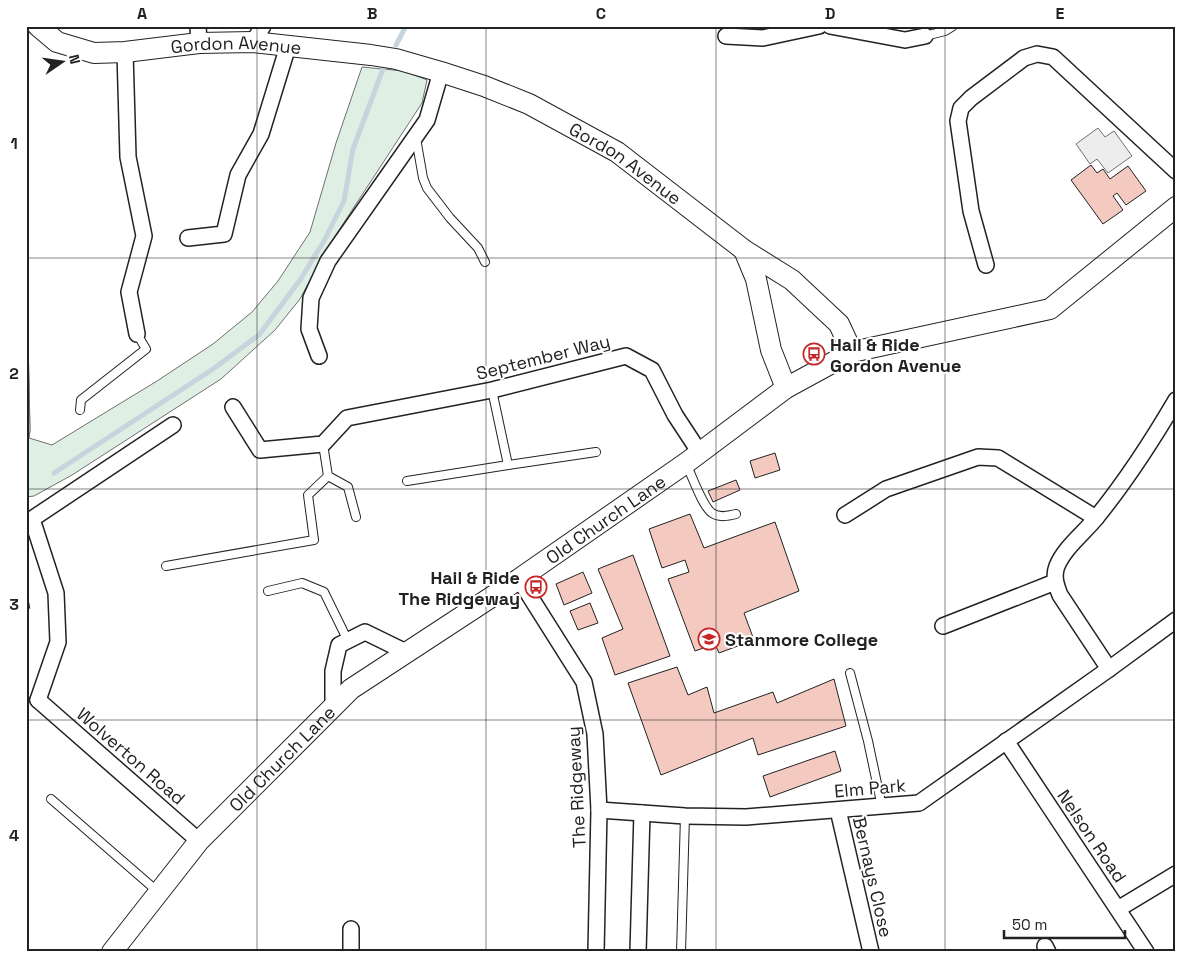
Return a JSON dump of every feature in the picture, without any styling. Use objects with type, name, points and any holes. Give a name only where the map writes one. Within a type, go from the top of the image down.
[{"type":"street","name":"Gordon Avenue","points":[[38,26],[56,42],[94,53],[125,52],[199,35],[258,34],[288,46],[396,59],[484,86],[530,104],[618,152],[744,250],[792,280],[839,324],[852,352]]},
{"type":"street","points":[[726,36],[763,38],[819,26]]},
{"type":"street","points":[[830,26],[905,40],[925,36]]},
{"type":"street","points":[[188,238],[224,234],[238,175],[261,134],[288,46]]},
{"type":"street","points":[[125,52],[128,157],[144,236],[129,292],[137,334]]},
{"type":"street","points":[[986,265],[971,211],[958,122],[961,108],[971,98],[1024,58],[1037,54],[1053,57],[1176,171]]},
{"type":"street","points":[[319,356],[309,330],[311,298],[314,291],[328,261],[427,120],[441,72]]},
{"type":"street","name":"Old Church Lane","points":[[112,952],[199,841],[351,689],[519,579],[693,458],[786,388],[852,352],[1050,308],[1176,207]]},
{"type":"street","name":"Gordon Avenue","points":[[744,250],[756,279],[771,350],[786,388]]},
{"type":"street","name":"September Way","points":[[323,444],[347,418],[492,390],[626,356],[652,370],[693,458]]},
{"type":"street","points":[[1109,669],[1060,595],[1055,582],[1057,566],[1066,551],[1096,518],[1147,449],[1176,400]]},
{"type":"street","points":[[233,407],[260,450],[323,444]]},
{"type":"street","name":"Wolverton Road","points":[[173,425],[32,519],[56,593],[58,642],[32,702],[199,841]]},
{"type":"street","points":[[845,515],[886,489],[978,457],[998,458],[1096,518]]},
{"type":"street","name":"The Ridgeway","points":[[519,579],[584,682],[595,734],[599,810],[596,952]]},
{"type":"street","points":[[943,626],[1055,582]]},
{"type":"street","name":"Elm Park","points":[[599,810],[685,816],[746,816],[918,803],[1176,620]]},
{"type":"street","points":[[333,706],[333,671],[339,645],[366,632],[406,652]]},
{"type":"street","name":"Nelson Road","points":[[1006,742],[1146,952]]},
{"type":"street","name":"Bernays Close","points":[[838,810],[870,952]]},
{"type":"street","points":[[638,952],[642,813]]},
{"type":"street","points":[[1118,909],[1176,874]]},
{"type":"street","points":[[351,952],[352,929]]},
{"type":"lane","points":[[925,36],[945,31],[953,26]]},
{"type":"lane","points":[[416,136],[422,178],[427,188],[450,218],[478,248],[485,262]]},
{"type":"lane","points":[[80,410],[81,400],[146,349],[137,334]]},
{"type":"lane","points":[[492,390],[508,465]]},
{"type":"lane","points":[[323,444],[328,476]]},
{"type":"lane","points":[[407,481],[596,452]]},
{"type":"lane","points":[[693,458],[706,506],[719,516],[736,514]]},
{"type":"lane","points":[[328,476],[348,487],[356,517]]},
{"type":"lane","points":[[166,566],[314,540],[308,495],[328,476]]},
{"type":"lane","points":[[268,591],[302,583],[324,592],[348,641]]},
{"type":"lane","points":[[850,673],[868,741],[882,807]]},
{"type":"lane","points":[[51,799],[159,892]]},
{"type":"lane","points":[[681,952],[685,816]]},
{"type":"green space","points":[[362,67],[404,71],[427,80],[422,103],[326,250],[300,299],[275,330],[221,379],[72,475],[34,496],[26,497],[26,245],[29,438],[52,445],[157,381],[213,344],[252,312],[278,281],[310,232],[336,143]]},
{"type":"shaded area","points":[[1098,128],[1105,137],[1114,131],[1132,156],[1108,173],[1097,159],[1090,164],[1076,144]]},
{"type":"shaded area","points":[[26,245],[30,431],[26,447]]},
{"type":"building","points":[[1091,165],[1097,173],[1103,169],[1110,179],[1128,166],[1146,191],[1126,205],[1117,193],[1113,196],[1123,210],[1103,224],[1071,180]]},
{"type":"building","points":[[775,453],[780,470],[755,478],[750,461]]},
{"type":"building","points":[[736,480],[740,490],[713,502],[708,491]]},
{"type":"building","name":"Stanmore College","points":[[690,514],[704,548],[775,522],[799,591],[744,613],[754,640],[719,653],[715,644],[695,651],[668,579],[689,572],[685,560],[662,568],[649,529]]},
{"type":"building","points":[[633,555],[670,656],[615,675],[602,638],[623,629],[598,569]]},
{"type":"building","points":[[583,572],[592,593],[564,605],[556,584]]},
{"type":"building","points":[[590,603],[598,623],[578,630],[570,611]]},
{"type":"building","points":[[677,667],[688,695],[707,687],[714,713],[773,692],[777,703],[834,679],[846,726],[758,755],[753,738],[661,775],[628,683]]},
{"type":"building","points":[[835,751],[841,771],[770,797],[763,776]]},
{"type":"waterway","points":[[396,45],[406,26]]},
{"type":"waterway","points":[[54,473],[213,369],[259,335],[300,280],[324,241],[344,201],[353,149],[383,69]]},
{"type":"fence","points":[[26,586],[30,610],[26,611]]},
{"type":"place","name":"Hail & Ride Gordon Avenue","points":[[814,354]]},
{"type":"place","name":"Hail & Ride The Ridgeway","points":[[536,587]]},
{"type":"place","name":"Stanmore College","points":[[709,639]]}]
